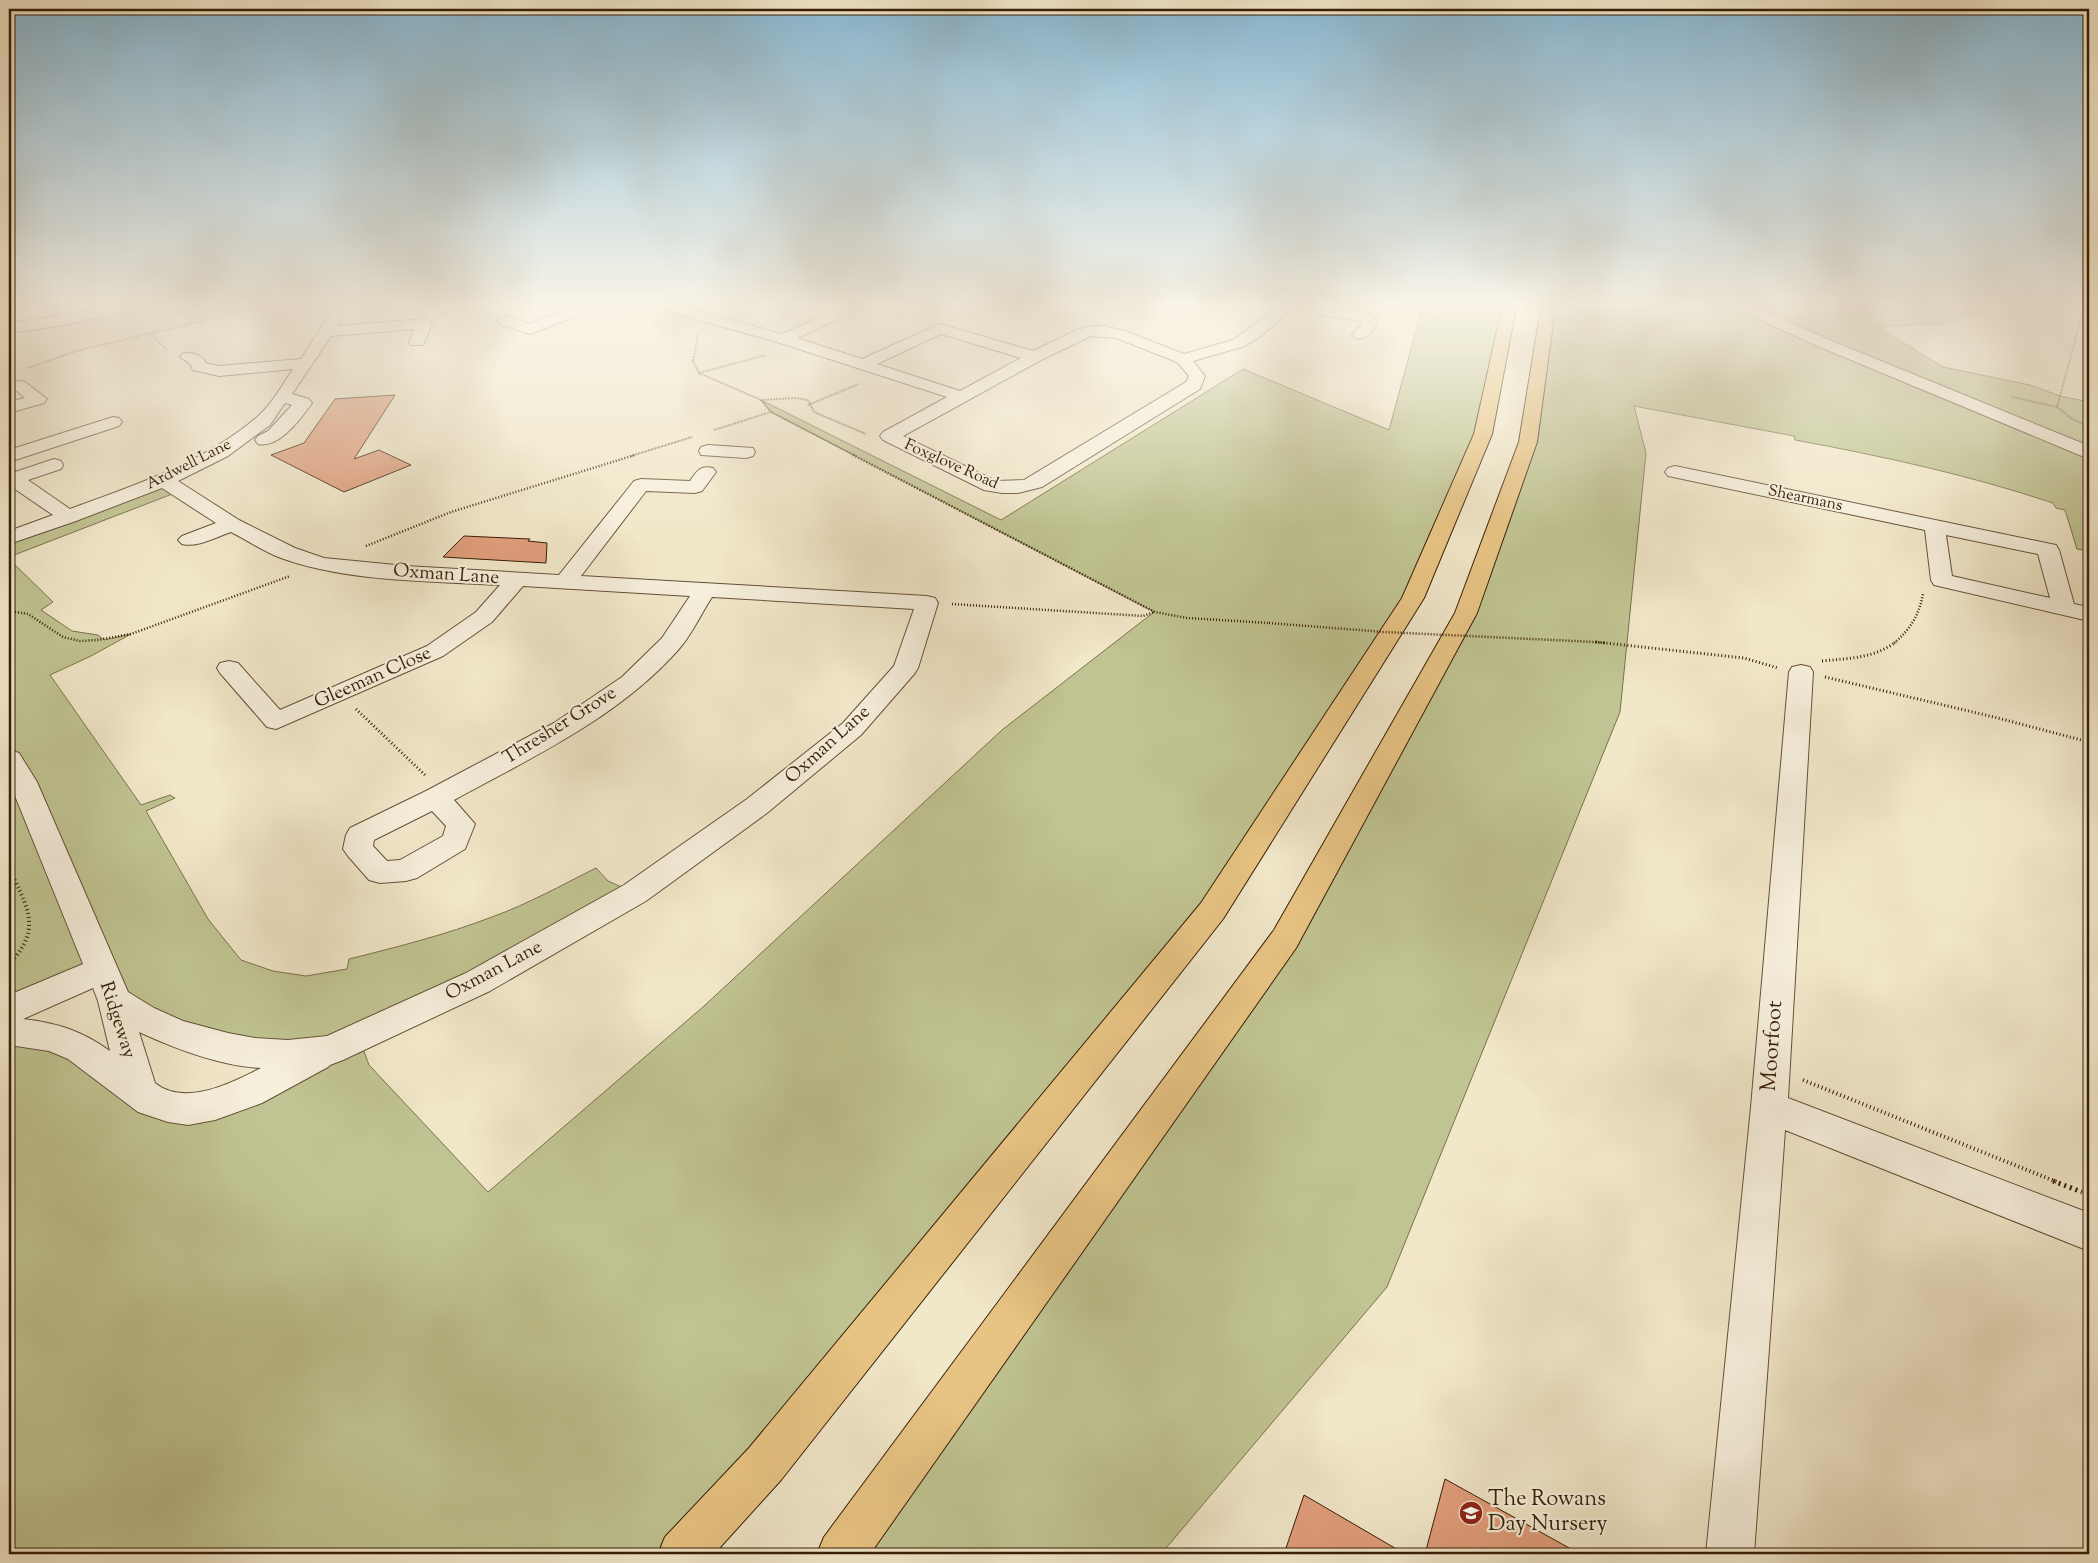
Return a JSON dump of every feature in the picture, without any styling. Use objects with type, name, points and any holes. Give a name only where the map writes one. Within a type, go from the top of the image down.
[{"type":"highway","points":[[682,1554],[765,1464],[1212,911],[1413,598],[1483,434],[1494,381]]},
{"type":"highway","points":[[841,1554],[1286,940],[1466,614],[1528,442],[1537,381]]},
{"type":"street","name":"Ardwell Lane","points":[[9,538],[164,481],[221,452],[264,421],[293,381]]},
{"type":"street","points":[[912,381],[960,396]]},
{"type":"street","name":"Foxglove Road","points":[[889,436],[989,381]]},
{"type":"street","name":"Foxglove Road","points":[[889,436],[991,486],[1007,489],[1020,488],[1035,483],[1194,385],[1195,381]]},
{"type":"street","points":[[1915,381],[2089,453]]},
{"type":"street","points":[[9,408],[38,398],[19,386]]},
{"type":"street","points":[[9,456],[113,422]]},
{"type":"street","points":[[565,582],[641,485],[746,452]]},
{"type":"street","points":[[11,478],[58,468],[36,453]]},
{"type":"street","name":"Shearmans","points":[[1675,472],[2048,550],[2064,609]]},
{"type":"street","points":[[11,478],[69,517]]},
{"type":"street","name":"Oxman Lane","points":[[108,986],[142,1018],[176,1033],[228,1048],[255,1053],[288,1055],[330,1050],[478,982],[635,893],[757,806],[852,729],[906,668],[927,603],[406,573],[322,564],[287,553],[232,524],[164,481]]},
{"type":"street","points":[[189,540],[232,524]]},
{"type":"street","points":[[1934,527],[1942,580],[2089,614]]},
{"type":"street","name":"Gleeman Close","points":[[229,668],[276,721],[435,651],[484,617],[518,580]]},
{"type":"street","name":"Thresher Grove","points":[[440,796],[564,729],[631,682],[671,643],[705,591]]},
{"type":"street","name":"Moorfoot","points":[[1811,667],[1769,1107],[2089,1232]]},
{"type":"street","name":"Ridgeway","points":[[9,759],[23,782],[108,986],[140,1092]]},
{"type":"street","points":[[9,1010],[108,986]]},
{"type":"street","points":[[9,1031],[53,1037],[80,1050],[151,1101],[188,1109],[216,1104],[249,1092],[330,1050]]},
{"type":"street","points":[[1730,1554],[1769,1107]]},
{"type":"path","points":[[717,381],[761,400],[771,412],[1155,612],[1187,618],[1384,632],[1595,642],[1811,667],[2089,742]]},
{"type":"path","points":[[808,405],[863,381]]},
{"type":"path","points":[[2064,381],[2057,407],[2071,418],[2089,427]]},
{"type":"path","points":[[761,400],[796,398],[808,400],[808,405],[814,412],[870,436],[889,436]]},
{"type":"path","points":[[705,433],[771,412]]},
{"type":"path","points":[[9,611],[32,614],[62,636],[88,641],[104,640],[131,634],[322,564],[451,512],[696,436]]},
{"type":"path","points":[[1811,667],[1839,658],[1866,657],[1888,647],[1907,632],[1918,618],[1924,587]]},
{"type":"path","points":[[927,603],[1144,616],[1155,612]]},
{"type":"path","points":[[340,694],[440,796]]},
{"type":"path","points":[[9,870],[23,895],[30,928],[21,952],[9,964]]},
{"type":"path","points":[[1798,1073],[1802,1079],[2089,1195]]},
{"type":"green space","points":[[1224,381],[1272,381],[1389,430],[1402,381],[1494,381],[1483,434],[1413,598],[1212,911],[765,1464],[682,1554],[9,1554],[9,1031],[53,1037],[168,1106],[329,1051],[176,1033],[101,970],[9,1010],[9,559],[53,602],[41,610],[72,631],[98,635],[104,640],[131,634],[91,656],[50,675],[141,805],[170,795],[175,798],[146,811],[208,919],[241,960],[273,971],[306,976],[347,969],[349,959],[439,935],[492,917],[532,900],[596,868],[608,881],[635,893],[359,1038],[369,1065],[488,1192],[703,1007],[1002,730],[1154,612],[771,412],[761,400],[1001,520]]},
{"type":"green space","points":[[1537,381],[2010,381],[2030,385],[2060,396],[2089,402],[2089,551],[2077,549],[2065,510],[2056,508],[2053,503],[1925,467],[1795,440],[1794,436],[1634,406],[1646,453],[1620,712],[1387,1287],[1161,1554],[841,1554],[1286,939],[1466,613],[1528,442]]},
{"type":"green space","points":[[164,481],[180,491],[9,557],[9,538]]},
{"type":"building","points":[[395,395],[354,459],[379,450],[411,465],[344,492],[271,455],[304,443],[335,399]]},
{"type":"building","points":[[464,536],[530,539],[528,541],[547,543],[546,563],[443,557]]},
{"type":"building","name":"The Rowans Day Nursery","points":[[1445,1479],[1580,1554],[1425,1554]]},
{"type":"building","points":[[1304,1495],[1405,1554],[1284,1554]]},
{"type":"place","name":"The Rowans Day Nursery","points":[[1471,1513]]}]
